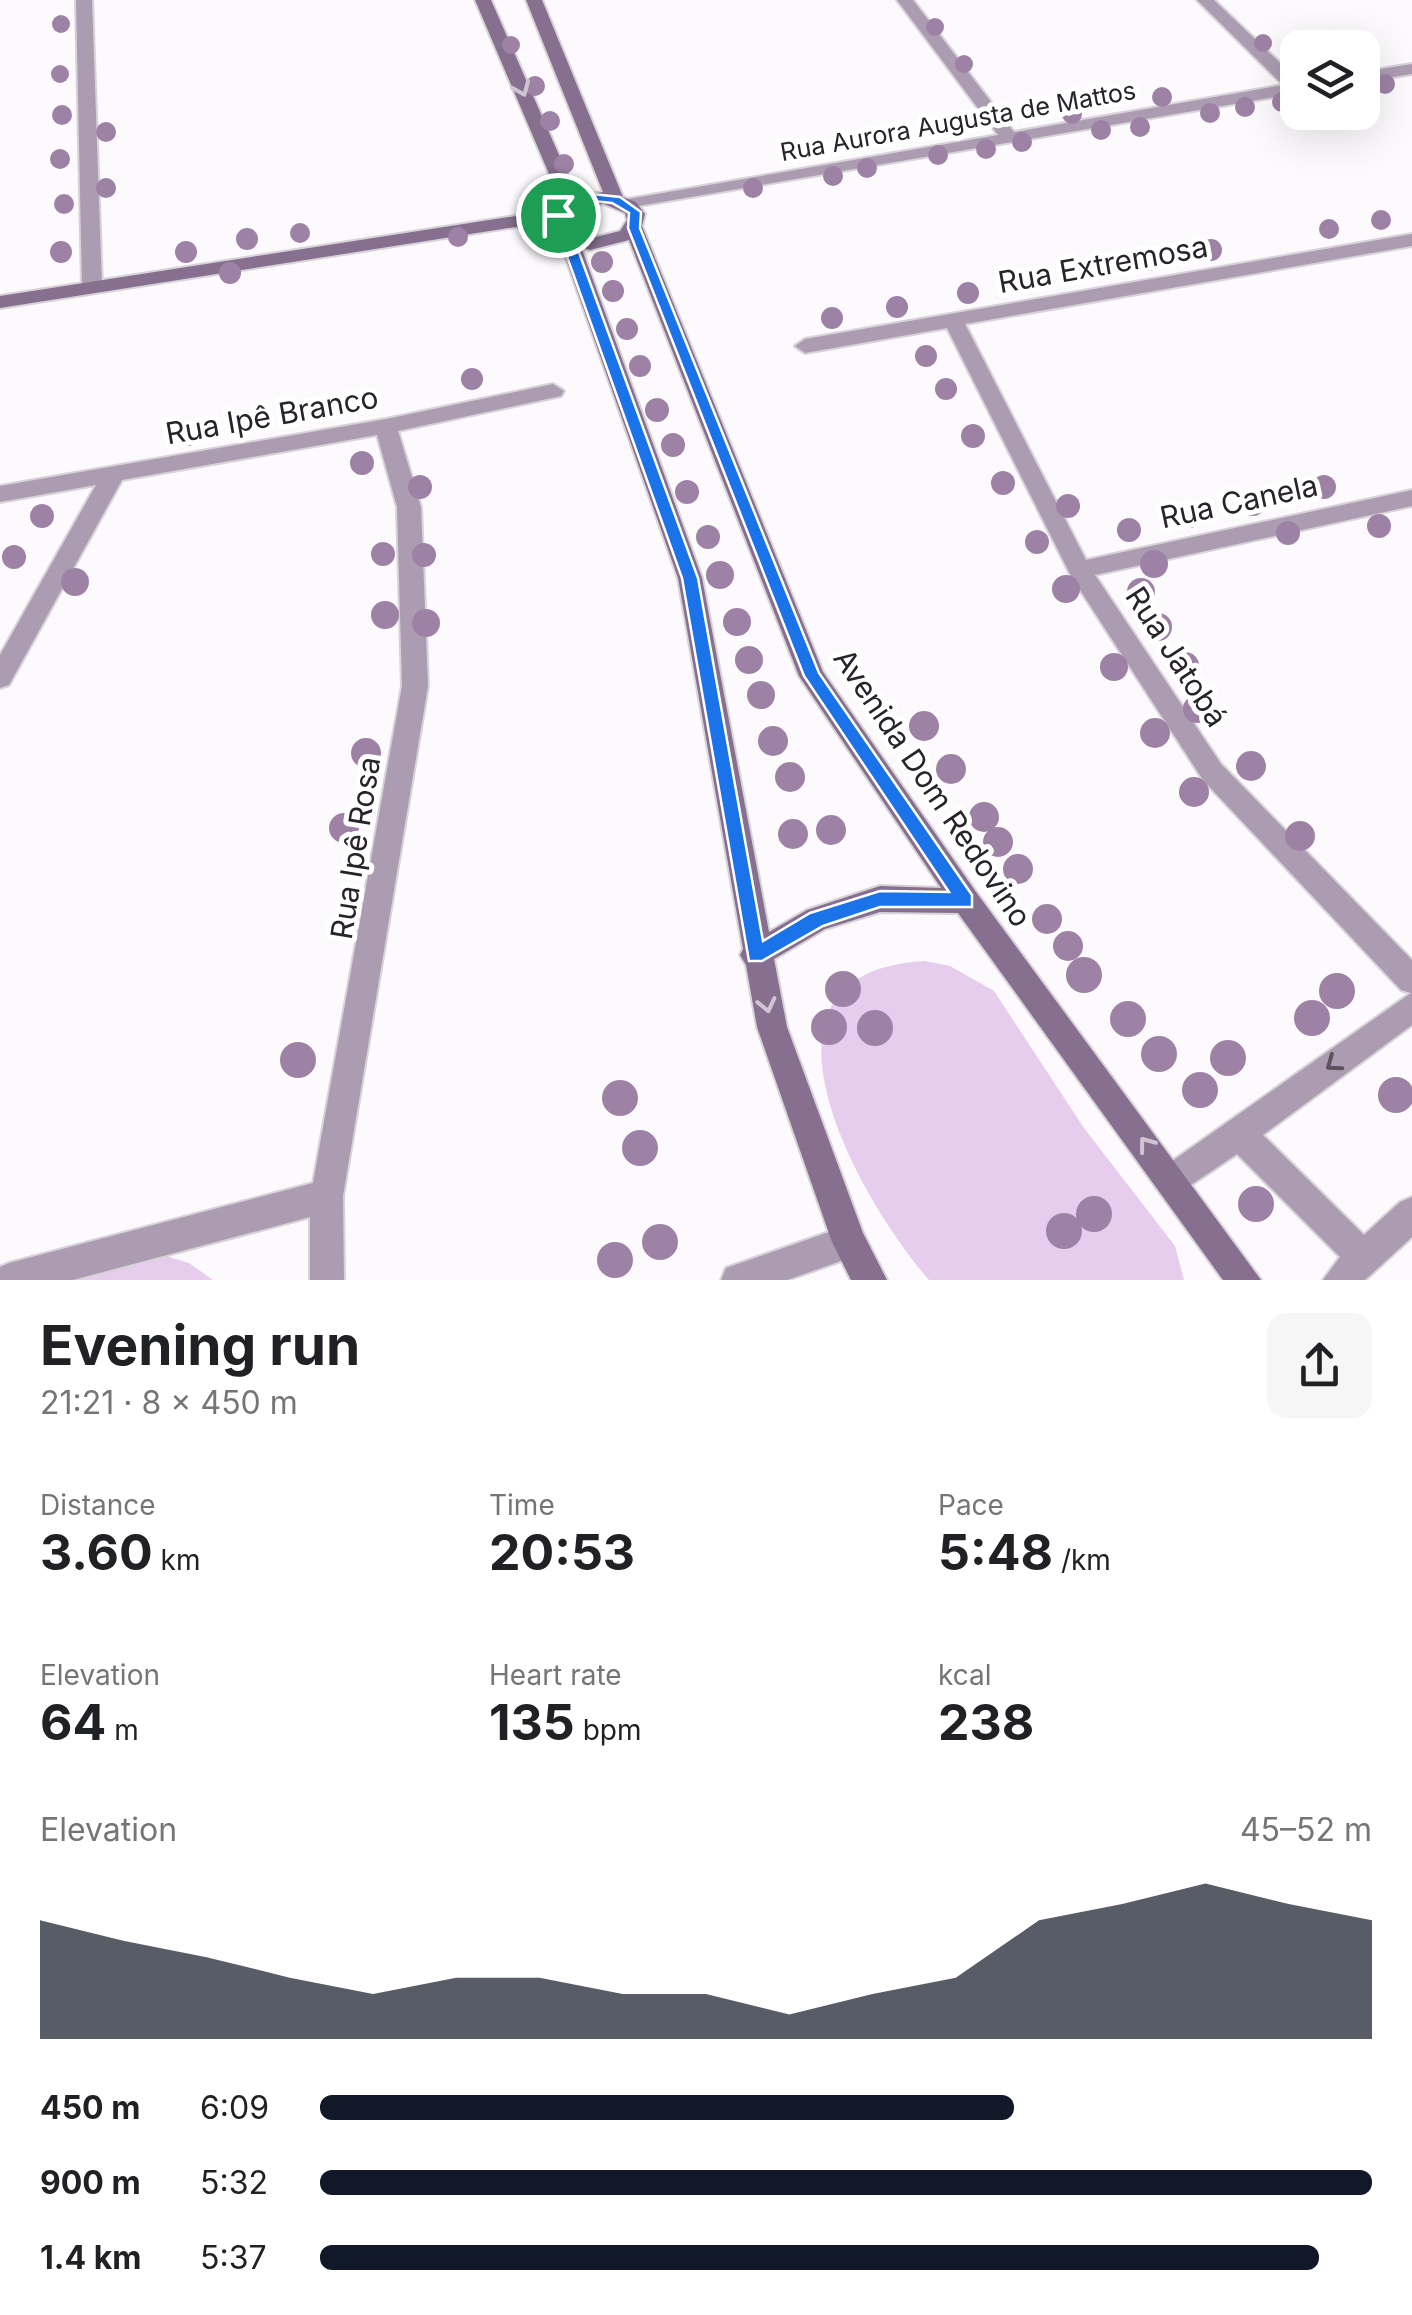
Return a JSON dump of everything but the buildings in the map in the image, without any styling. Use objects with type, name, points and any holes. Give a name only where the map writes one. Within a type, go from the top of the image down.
[{"type":"street","points":[[84,0],[92,286]]},
{"type":"street","points":[[483,0],[565,218],[690,578],[772,1027],[849,1242],[870,1280]]},
{"type":"street","name":"Avenida Dom Redovino","points":[[534,0],[626,211],[812,676],[966,901],[1244,1280]]},
{"type":"street","points":[[905,0],[1008,136]]},
{"type":"street","points":[[1206,0],[1280,72]]},
{"type":"street","points":[[1380,74],[1412,69]]},
{"type":"street","name":"Rua Aurora Augusta de Mattos","points":[[626,211],[1008,136],[1280,91]]},
{"type":"street","points":[[0,302],[565,218],[592,198],[626,211],[603,243],[565,218]]},
{"type":"street","name":"Rua Extremosa","points":[[805,346],[1412,240]]},
{"type":"street","name":"Rua Jatobá","points":[[954,322],[1079,570],[1212,772],[1412,980]]},
{"type":"street","name":"Rua Ipê Branco","points":[[0,494],[386,426],[553,391]]},
{"type":"street","name":"Rua Ipê Rosa","points":[[328,1280],[328,1196],[415,686],[409,507],[386,426]]},
{"type":"street","points":[[0,678],[114,474]]},
{"type":"street","name":"Rua Canela","points":[[1079,570],[1412,498]]},
{"type":"street","points":[[756,955],[817,919],[880,899],[966,901]]},
{"type":"street","points":[[1173,1181],[1412,1007]]},
{"type":"street","points":[[1238,1133],[1352,1269],[1412,1214]]},
{"type":"street","points":[[9,1280],[328,1196]]},
{"type":"street","points":[[738,1280],[849,1242]]},
{"type":"shaded area","points":[[925,961],[950,966],[994,991],[1084,1128],[1175,1246],[1184,1280],[929,1280],[901,1244],[845,1147],[827,1095],[822,1045],[833,1004],[866,974]]},
{"type":"shaded area","points":[[166,1256],[189,1263],[213,1280],[73,1280]]},
{"type":"route","points":[[592,198],[615,200],[635,212],[634,228],[812,676],[966,901],[880,899],[817,919],[756,955],[690,578],[566,236],[556,223],[558,215],[572,203],[592,198]]}]
